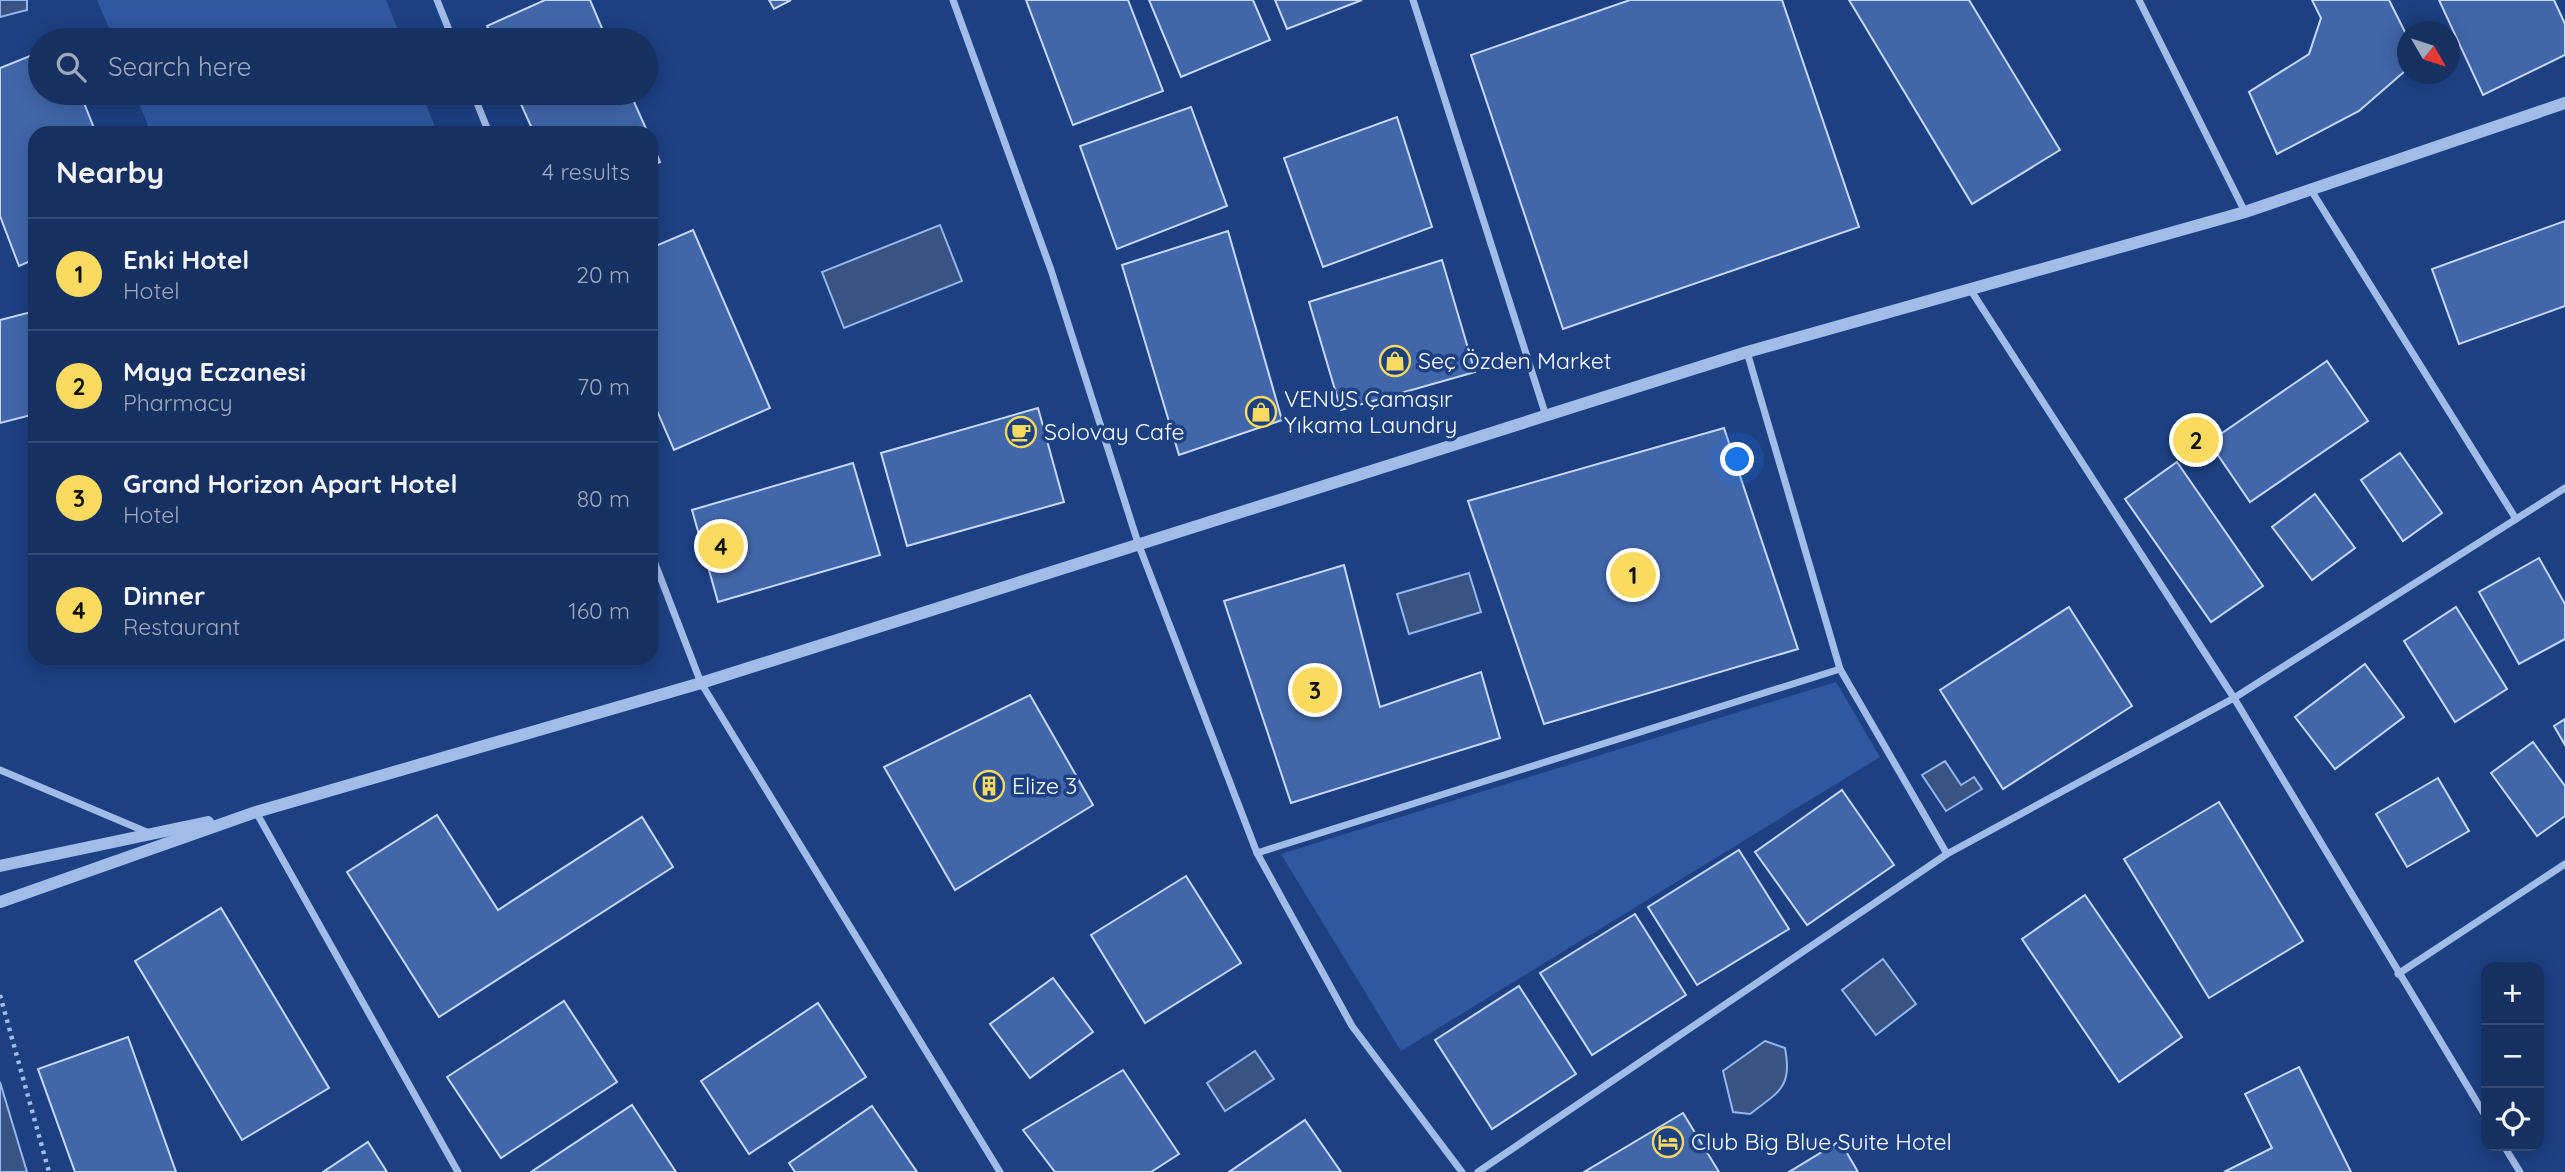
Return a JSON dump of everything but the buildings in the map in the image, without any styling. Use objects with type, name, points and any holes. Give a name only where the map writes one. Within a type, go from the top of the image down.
[{"type":"street","points":[[437,0],[448,28]]},
{"type":"street","points":[[953,0],[1051,270],[1138,543],[1257,853],[1352,1026],[1462,1172]]},
{"type":"street","points":[[1413,0],[1547,416]]},
{"type":"street","points":[[2139,0],[2245,212]]},
{"type":"street","points":[[0,902],[256,812],[701,683],[1747,352],[2245,212],[2565,103]]},
{"type":"street","points":[[478,105],[486,126]]},
{"type":"street","points":[[2311,190],[2516,519]]},
{"type":"street","points":[[1970,289],[2234,698],[2481,1109]]},
{"type":"street","points":[[1747,352],[1840,670],[1947,855]]},
{"type":"street","points":[[1478,1172],[1947,855],[2234,698],[2565,488]]},
{"type":"street","points":[[658,571],[701,683],[1000,1172]]},
{"type":"street","points":[[1257,853],[1840,670]]},
{"type":"street","points":[[0,769],[149,834]]},
{"type":"street","points":[[0,866],[256,812]]},
{"type":"street","points":[[256,812],[458,1172]]},
{"type":"street","points":[[2398,974],[2565,864]]},
{"type":"street","points":[[2507,1151],[2520,1172]]},
{"type":"path","points":[[0,995],[49,1172]]},
{"type":"shaded area","points":[[0,0],[27,0],[27,10],[0,17]]},
{"type":"shaded area","points":[[97,0],[386,0],[397,28],[109,28]]},
{"type":"shaded area","points":[[140,105],[427,105],[434,126],[148,126]]},
{"type":"shaded area","points":[[940,225],[962,281],[844,328],[822,272]]},
{"type":"shaded area","points":[[1469,573],[1481,612],[1409,634],[1397,594]]},
{"type":"shaded area","points":[[1836,682],[1880,757],[1401,1051],[1281,854]]},
{"type":"shaded area","points":[[1945,761],[1961,785],[1974,777],[1982,789],[1946,811],[1922,775]]},
{"type":"shaded area","points":[[1883,959],[1916,1004],[1876,1035],[1842,990]]},
{"type":"shaded area","points":[[1765,1041],[1785,1048],[1785,1081],[1775,1094],[1750,1114],[1733,1112],[1723,1071]]},
{"type":"shaded area","points":[[1255,1051],[1274,1079],[1225,1111],[1207,1083]]},
{"type":"shaded area","points":[[0,1082],[27,1172],[0,1172]]},
{"type":"place","name":"Seç Özden Market","points":[[1395,361]]},
{"type":"place","name":"VENUS Çamaşır Yıkama Laundry","points":[[1261,412]]},
{"type":"place","name":"Solovay Cafe","points":[[1021,432]]},
{"type":"place","name":"Maya Eczanesi","points":[[2196,440]]},
{"type":"place","name":"Dinner","points":[[721,546]]},
{"type":"place","name":"Enki Hotel","points":[[1633,575]]},
{"type":"place","name":"Grand Horizon Apart Hotel","points":[[1315,690]]},
{"type":"place","name":"Elize 3","points":[[989,786]]},
{"type":"place","name":"Club Big Blue Suite Hotel","points":[[1668,1142]]}]
